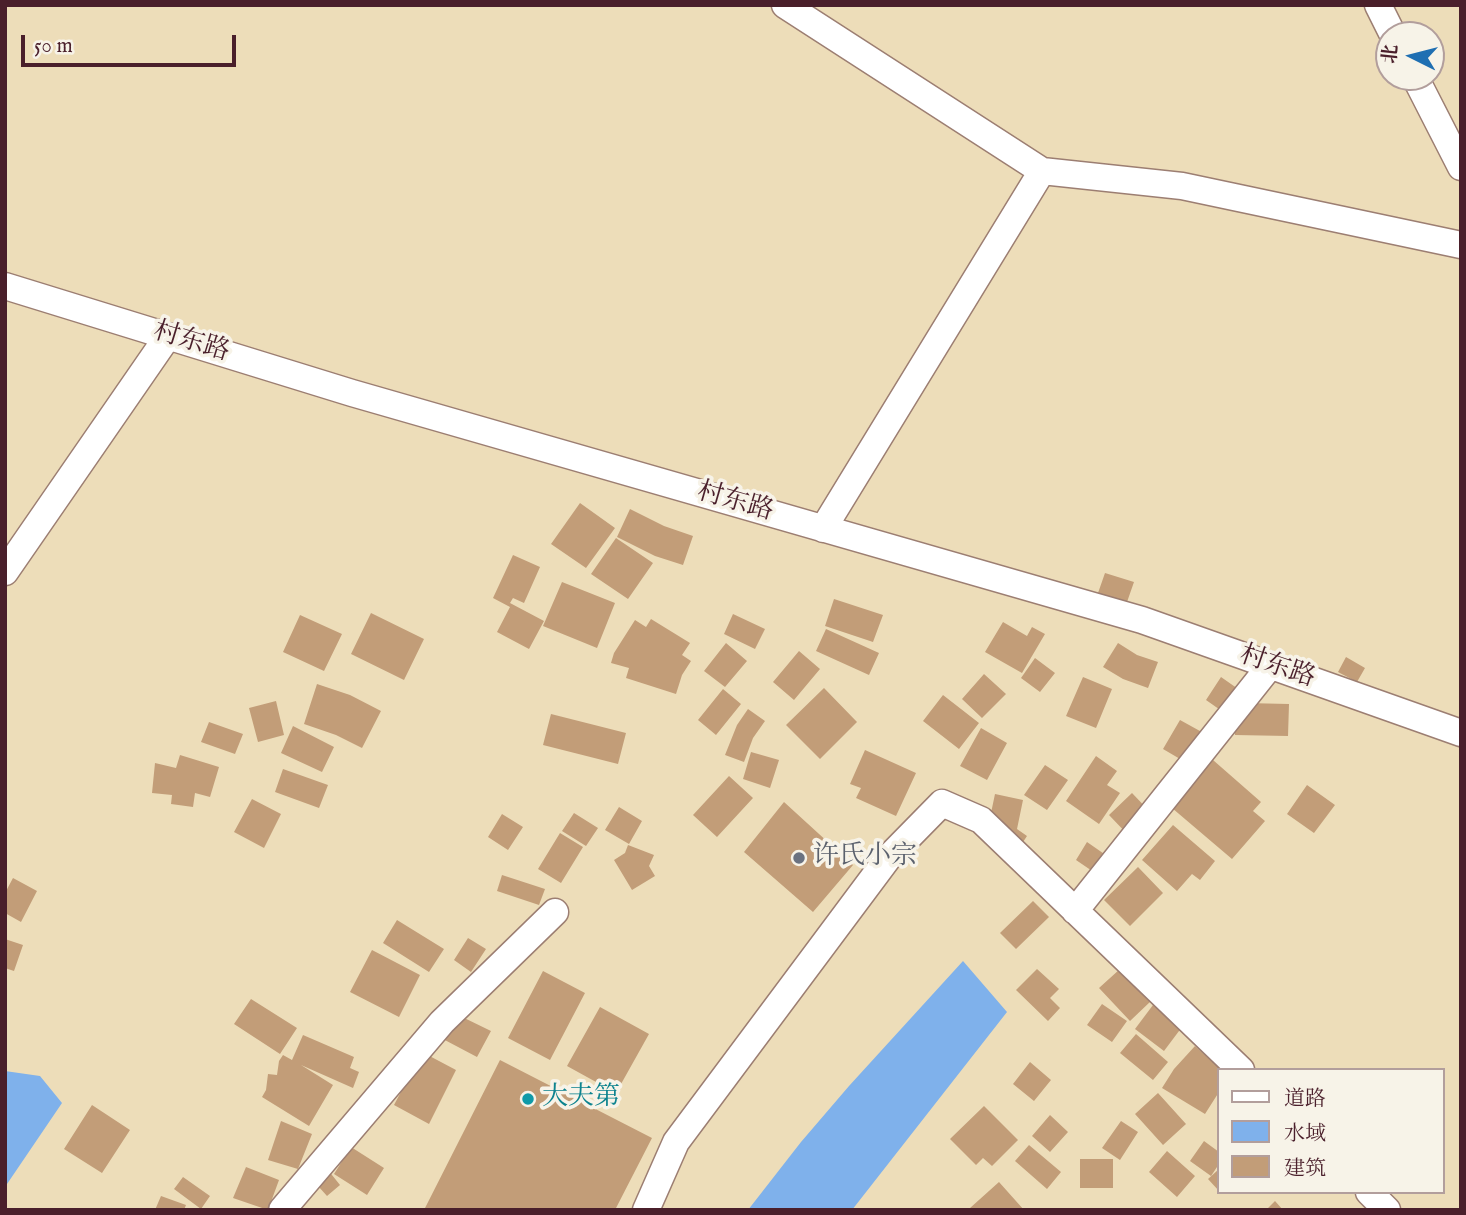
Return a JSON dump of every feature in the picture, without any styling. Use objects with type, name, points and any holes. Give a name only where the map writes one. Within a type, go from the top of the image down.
[{"type":"street","points":[[785,5],[1042,171],[1182,186],[1461,245]]},
{"type":"street","points":[[1378,5],[1386,21]]},
{"type":"street","points":[[1422,91],[1461,167]]},
{"type":"street","points":[[823,529],[1042,171]]},
{"type":"street","name":"村东路","points":[[5,286],[352,393],[1142,620],[1461,733]]},
{"type":"street","points":[[5,572],[168,336]]},
{"type":"street","points":[[1075,911],[1270,666]]},
{"type":"street","points":[[646,1210],[676,1142],[888,858],[943,803],[981,820],[1239,1068]]},
{"type":"street","points":[[282,1210],[442,1022],[555,912]]},
{"type":"street","points":[[1371,1194],[1387,1210]]},
{"type":"water","points":[[963,961],[1007,1012],[852,1210],[748,1210],[849,1086]]},
{"type":"water","points":[[5,1071],[40,1076],[62,1103],[5,1187]]},
{"type":"building","points":[[580,503],[615,528],[586,568],[551,544]]},
{"type":"building","points":[[630,509],[664,526],[693,536],[683,565],[655,556],[617,537]]},
{"type":"building","points":[[616,538],[653,563],[628,599],[591,574]]},
{"type":"building","points":[[513,555],[540,567],[524,603],[513,598],[510,603],[544,621],[529,649],[497,632],[510,607],[493,598]]},
{"type":"building","points":[[1105,573],[1134,582],[1127,602],[1098,593]]},
{"type":"building","points":[[562,582],[615,603],[597,648],[543,626]]},
{"type":"building","points":[[834,599],[883,615],[873,642],[825,626]]},
{"type":"building","points":[[371,613],[424,639],[404,680],[351,654]]},
{"type":"building","points":[[733,614],[765,629],[755,649],[724,634]]},
{"type":"building","points":[[300,615],[342,634],[324,671],[283,652]]},
{"type":"building","points":[[651,619],[690,643],[682,655],[691,661],[682,675],[676,694],[626,678],[629,668],[611,663],[614,653],[635,620],[646,627]]},
{"type":"building","points":[[1003,622],[1027,636],[1032,627],[1045,634],[1022,673],[985,652]]},
{"type":"building","points":[[826,629],[879,653],[869,675],[816,651]]},
{"type":"building","points":[[726,643],[747,661],[725,687],[704,671]]},
{"type":"building","points":[[1118,643],[1137,655],[1158,662],[1148,688],[1123,679],[1103,667]]},
{"type":"building","points":[[799,651],[820,669],[794,700],[773,682]]},
{"type":"building","points":[[1346,657],[1365,668],[1357,682],[1338,672]]},
{"type":"building","points":[[1035,658],[1055,673],[1040,692],[1021,678]]},
{"type":"building","points":[[984,674],[1006,694],[982,718],[962,699]]},
{"type":"building","points":[[1083,677],[1112,689],[1096,728],[1066,716]]},
{"type":"building","points":[[1221,677],[1241,691],[1226,714],[1206,700]]},
{"type":"building","points":[[317,684],[350,695],[381,711],[362,748],[304,724]]},
{"type":"building","points":[[824,688],[857,722],[820,759],[786,725]]},
{"type":"building","points":[[723,689],[741,704],[716,735],[698,720]]},
{"type":"building","points":[[943,695],[979,723],[959,749],[923,721]]},
{"type":"building","points":[[276,701],[284,735],[258,742],[249,708]]},
{"type":"building","points":[[1245,703],[1289,704],[1288,736],[1235,735],[1235,717]]},
{"type":"building","points":[[748,709],[765,721],[753,738],[744,762],[725,755],[737,725]]},
{"type":"building","points":[[551,714],[626,733],[618,764],[543,745]]},
{"type":"building","points":[[1180,720],[1209,736],[1192,766],[1163,749]]},
{"type":"building","points":[[209,722],[243,734],[235,754],[201,742]]},
{"type":"building","points":[[293,726],[334,747],[322,772],[281,753]]},
{"type":"building","points":[[981,728],[1007,743],[987,780],[960,766]]},
{"type":"building","points":[[865,750],[916,773],[896,816],[856,798],[861,788],[850,784]]},
{"type":"building","points":[[751,752],[779,760],[770,788],[743,779]]},
{"type":"building","points":[[180,755],[219,767],[210,797],[195,793],[193,807],[171,804],[172,795],[152,793],[155,763],[176,768]]},
{"type":"building","points":[[1096,756],[1117,771],[1107,785],[1120,793],[1099,824],[1066,801]]},
{"type":"building","points":[[1213,760],[1261,802],[1253,811],[1265,821],[1232,859],[1172,808]]},
{"type":"building","points":[[1045,765],[1068,780],[1047,810],[1024,795]]},
{"type":"building","points":[[283,769],[328,785],[319,808],[275,792]]},
{"type":"building","points":[[729,776],[753,798],[717,837],[693,815]]},
{"type":"building","points":[[1307,785],[1335,805],[1314,833],[1287,814]]},
{"type":"building","points":[[1132,793],[1153,815],[1130,837],[1109,815]]},
{"type":"building","points":[[995,794],[1023,800],[1017,829],[1027,836],[1015,854],[991,813]]},
{"type":"building","points":[[252,799],[281,814],[264,848],[234,832]]},
{"type":"building","name":"许氏小宗","points":[[784,802],[853,865],[813,912],[744,852]]},
{"type":"building","points":[[619,807],[642,821],[629,844],[605,830]]},
{"type":"building","points":[[574,813],[598,828],[586,846],[562,831]]},
{"type":"building","points":[[502,814],[523,827],[508,850],[488,837]]},
{"type":"building","points":[[1173,825],[1215,861],[1200,880],[1192,874],[1177,891],[1142,860]]},
{"type":"building","points":[[560,833],[583,847],[561,883],[538,869]]},
{"type":"building","points":[[1087,842],[1110,858],[1098,875],[1076,860]]},
{"type":"building","points":[[628,845],[654,855],[649,866],[655,876],[632,890],[614,860],[625,853]]},
{"type":"building","points":[[1138,867],[1163,893],[1130,926],[1104,900]]},
{"type":"building","points":[[502,875],[545,889],[539,905],[497,891]]},
{"type":"building","points":[[13,878],[37,891],[21,922],[5,913],[5,893]]},
{"type":"building","points":[[1033,901],[1049,917],[1016,949],[1000,933]]},
{"type":"building","points":[[397,920],[444,949],[429,972],[383,943]]},
{"type":"building","points":[[468,938],[486,949],[471,972],[454,960]]},
{"type":"building","points":[[5,939],[23,945],[14,971],[5,968]]},
{"type":"building","points":[[372,950],[420,975],[399,1017],[350,992]]},
{"type":"building","points":[[1037,969],[1059,989],[1050,998],[1060,1008],[1048,1021],[1016,990]]},
{"type":"building","points":[[1120,969],[1151,1001],[1130,1021],[1099,988]]},
{"type":"building","points":[[543,971],[585,993],[550,1060],[508,1038]]},
{"type":"building","points":[[251,999],[297,1028],[280,1054],[234,1024]]},
{"type":"building","points":[[1102,1004],[1127,1021],[1112,1042],[1087,1025]]},
{"type":"building","points":[[1153,1005],[1182,1027],[1164,1051],[1135,1029]]},
{"type":"building","points":[[600,1007],[649,1034],[616,1093],[567,1066]]},
{"type":"building","points":[[454,1013],[491,1031],[477,1057],[441,1038]]},
{"type":"building","points":[[1136,1034],[1168,1062],[1153,1080],[1120,1053]]},
{"type":"building","points":[[303,1035],[354,1057],[350,1068],[359,1072],[353,1088],[301,1065],[333,1085],[309,1126],[262,1097],[266,1090],[268,1074],[277,1075],[279,1061],[283,1055],[292,1060]]},
{"type":"building","points":[[1195,1046],[1219,1068],[1218,1094],[1205,1114],[1162,1088],[1174,1069]]},
{"type":"building","points":[[422,1052],[456,1070],[429,1124],[394,1105]]},
{"type":"building","name":"大夫第","points":[[500,1060],[652,1138],[615,1210],[424,1210]]},
{"type":"building","points":[[1030,1062],[1051,1080],[1034,1101],[1013,1084]]},
{"type":"building","points":[[1158,1093],[1186,1124],[1163,1145],[1135,1114]]},
{"type":"building","points":[[92,1105],[130,1130],[102,1173],[64,1149]]},
{"type":"building","points":[[984,1106],[1018,1140],[992,1166],[983,1158],[976,1165],[950,1139]]},
{"type":"building","points":[[1050,1115],[1068,1132],[1050,1152],[1032,1136]]},
{"type":"building","points":[[281,1121],[312,1134],[298,1169],[268,1160]]},
{"type":"building","points":[[1121,1121],[1138,1132],[1120,1160],[1102,1148]]},
{"type":"building","points":[[1204,1141],[1218,1151],[1218,1166],[1211,1176],[1190,1161]]},
{"type":"building","points":[[1029,1145],[1061,1172],[1047,1189],[1015,1161]]},
{"type":"building","points":[[351,1147],[384,1168],[367,1195],[334,1174]]},
{"type":"building","points":[[1167,1151],[1195,1176],[1177,1197],[1149,1172]]},
{"type":"building","points":[[1080,1159],[1113,1159],[1113,1188],[1080,1188]]},
{"type":"building","points":[[324,1165],[340,1185],[327,1196],[310,1177]]},
{"type":"building","points":[[246,1167],[279,1180],[268,1210],[233,1198]]},
{"type":"building","points":[[1218,1170],[1218,1190],[1208,1179]]},
{"type":"building","points":[[183,1177],[210,1196],[201,1209],[174,1189]]},
{"type":"building","points":[[999,1182],[1024,1210],[971,1210],[970,1208]]},
{"type":"building","points":[[161,1196],[186,1205],[184,1210],[155,1210]]},
{"type":"building","points":[[1275,1201],[1283,1210],[1266,1210]]},
{"type":"place","name":"许氏小宗","points":[[799,858]]},
{"type":"place","name":"大夫第","points":[[528,1099]]}]
